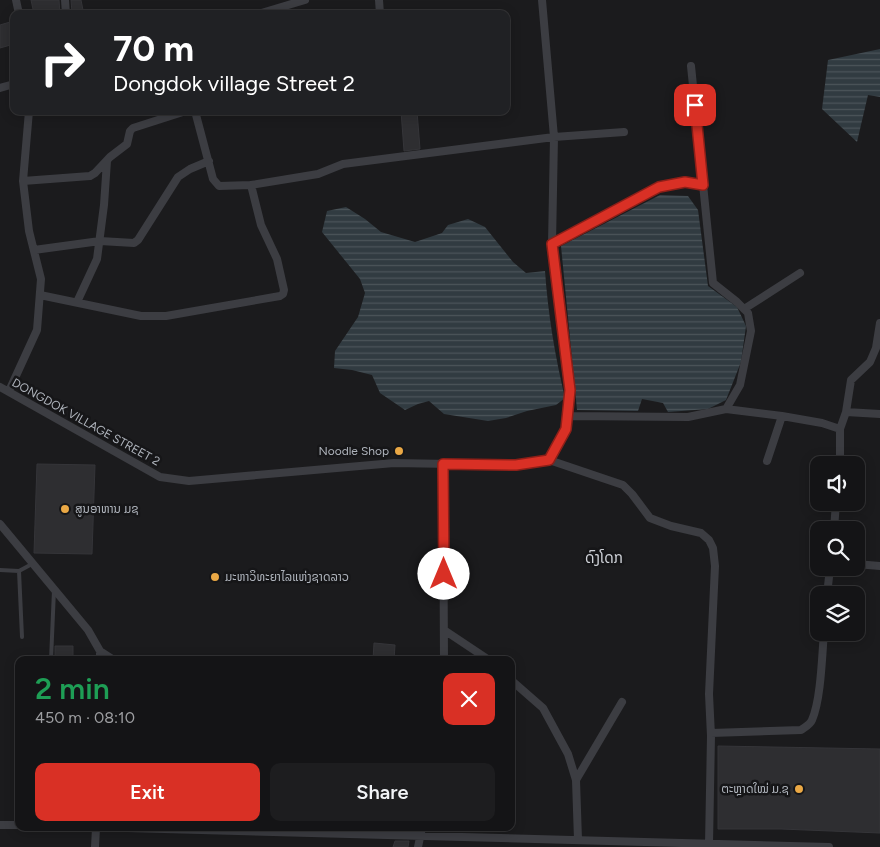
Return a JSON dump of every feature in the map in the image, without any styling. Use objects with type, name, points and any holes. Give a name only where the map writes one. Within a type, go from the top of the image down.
[{"type":"street","points":[[271,10],[305,0]]},
{"type":"street","points":[[542,0],[554,137],[552,244],[570,390],[566,429],[549,460],[623,486],[632,494],[650,518],[671,526],[701,533],[709,540],[713,548],[715,566],[709,694],[711,733],[709,844]]},
{"type":"street","points":[[691,66],[714,283],[748,313],[751,331],[740,386],[726,409]]},
{"type":"street","points":[[9,391],[37,330],[40,294],[41,279],[29,231],[23,181],[29,115]]},
{"type":"street","points":[[23,181],[90,176],[127,144],[130,131],[133,128],[174,115]]},
{"type":"street","points":[[197,115],[213,179],[219,186],[251,185],[318,174],[343,164],[554,137],[624,132]]},
{"type":"street","points":[[34,250],[100,241],[130,243],[138,240],[178,176],[209,161]]},
{"type":"street","points":[[77,302],[94,268],[100,241],[106,162]]},
{"type":"street","points":[[552,244],[659,187],[685,182],[703,185]]},
{"type":"street","points":[[40,294],[141,316],[166,316],[280,296],[284,290],[277,259],[261,225],[251,185]]},
{"type":"street","points":[[744,309],[800,273]]},
{"type":"street","points":[[840,456],[840,429],[846,412],[851,380],[870,362],[876,348],[880,323]]},
{"type":"street","name":"DONGDOK VILLAGE STREET 2","points":[[0,387],[160,477],[189,480],[394,462],[516,465],[549,460]]},
{"type":"street","points":[[567,416],[688,417],[726,409],[822,423],[840,429]]},
{"type":"street","points":[[846,412],[880,414]]},
{"type":"street","points":[[767,461],[782,416]]},
{"type":"street","points":[[443,464],[444,656]]},
{"type":"street","points":[[0,524],[88,630],[100,651],[108,656]]},
{"type":"street","points":[[865,565],[880,566]]},
{"type":"street","points":[[444,630],[483,656]]},
{"type":"street","points":[[711,733],[801,730],[808,726],[812,720],[817,699],[823,641]]},
{"type":"street","points":[[100,651],[100,656]]},
{"type":"street","points":[[515,684],[543,708],[565,748],[576,780],[578,840]]},
{"type":"street","points":[[576,780],[622,702]]},
{"type":"street","points":[[0,824],[15,825]]},
{"type":"street","points":[[95,847],[96,831]]},
{"type":"street","points":[[358,831],[421,832],[578,840],[609,844],[829,847]]},
{"type":"street","points":[[418,847],[421,832]]},
{"type":"lane","points":[[0,570],[19,571],[32,564]]},
{"type":"lane","points":[[19,571],[22,638]]},
{"type":"lane","points":[[51,656],[54,590]]},
{"type":"shaded area","points":[[880,49],[880,97],[868,95],[857,142],[822,109],[828,60]]},
{"type":"shaded area","points":[[660,195],[688,196],[698,210],[708,286],[737,307],[746,326],[741,362],[726,400],[708,409],[668,412],[663,403],[642,399],[638,411],[577,410],[561,246]]},
{"type":"shaded area","points":[[346,207],[381,232],[415,242],[442,233],[448,225],[468,219],[485,227],[513,262],[526,273],[545,271],[552,335],[565,398],[556,405],[488,421],[444,414],[429,401],[405,410],[380,393],[372,375],[334,368],[335,351],[358,317],[365,293],[360,279],[322,232],[327,211]]},
{"type":"building","points":[[31,0],[59,0],[60,10],[33,10]]},
{"type":"building","points":[[71,0],[81,0],[83,10],[72,10]]},
{"type":"building","points":[[10,22],[10,45],[0,48],[0,25]]},
{"type":"building","points":[[401,115],[417,115],[420,149],[404,151]]},
{"type":"building","name":"ສູນອາຫານ ມຊ","points":[[37,464],[95,465],[92,554],[34,553]]},
{"type":"building","points":[[374,643],[395,645],[394,656],[373,656]]},
{"type":"building","points":[[55,646],[73,646],[73,656],[55,656]]},
{"type":"building","name":"ຕະຫຼາດໃໝ່ ມ.ຊ","points":[[718,746],[880,749],[880,833],[781,829],[718,829]]},
{"type":"building","points":[[395,841],[409,841],[408,847],[393,847]]},
{"type":"place","name":"Noodle Shop","points":[[399,451]]},
{"type":"place","name":"ສູນອາຫານ ມຊ","points":[[65,509]]},
{"type":"place","name":"ມະຫາວິທະຍາໄລແຫ່ງຊາດລາວ","points":[[215,577]]},
{"type":"place","name":"ຕະຫຼາດໃໝ່ ມ.ຊ","points":[[799,789]]},
{"type":"district","name":"ດົງໂດກ","points":[[604,558]]},
{"type":"route","points":[[444,574],[443,464],[516,465],[549,460],[566,429],[570,390],[552,244],[659,187],[685,182],[703,185],[695,105]]}]
